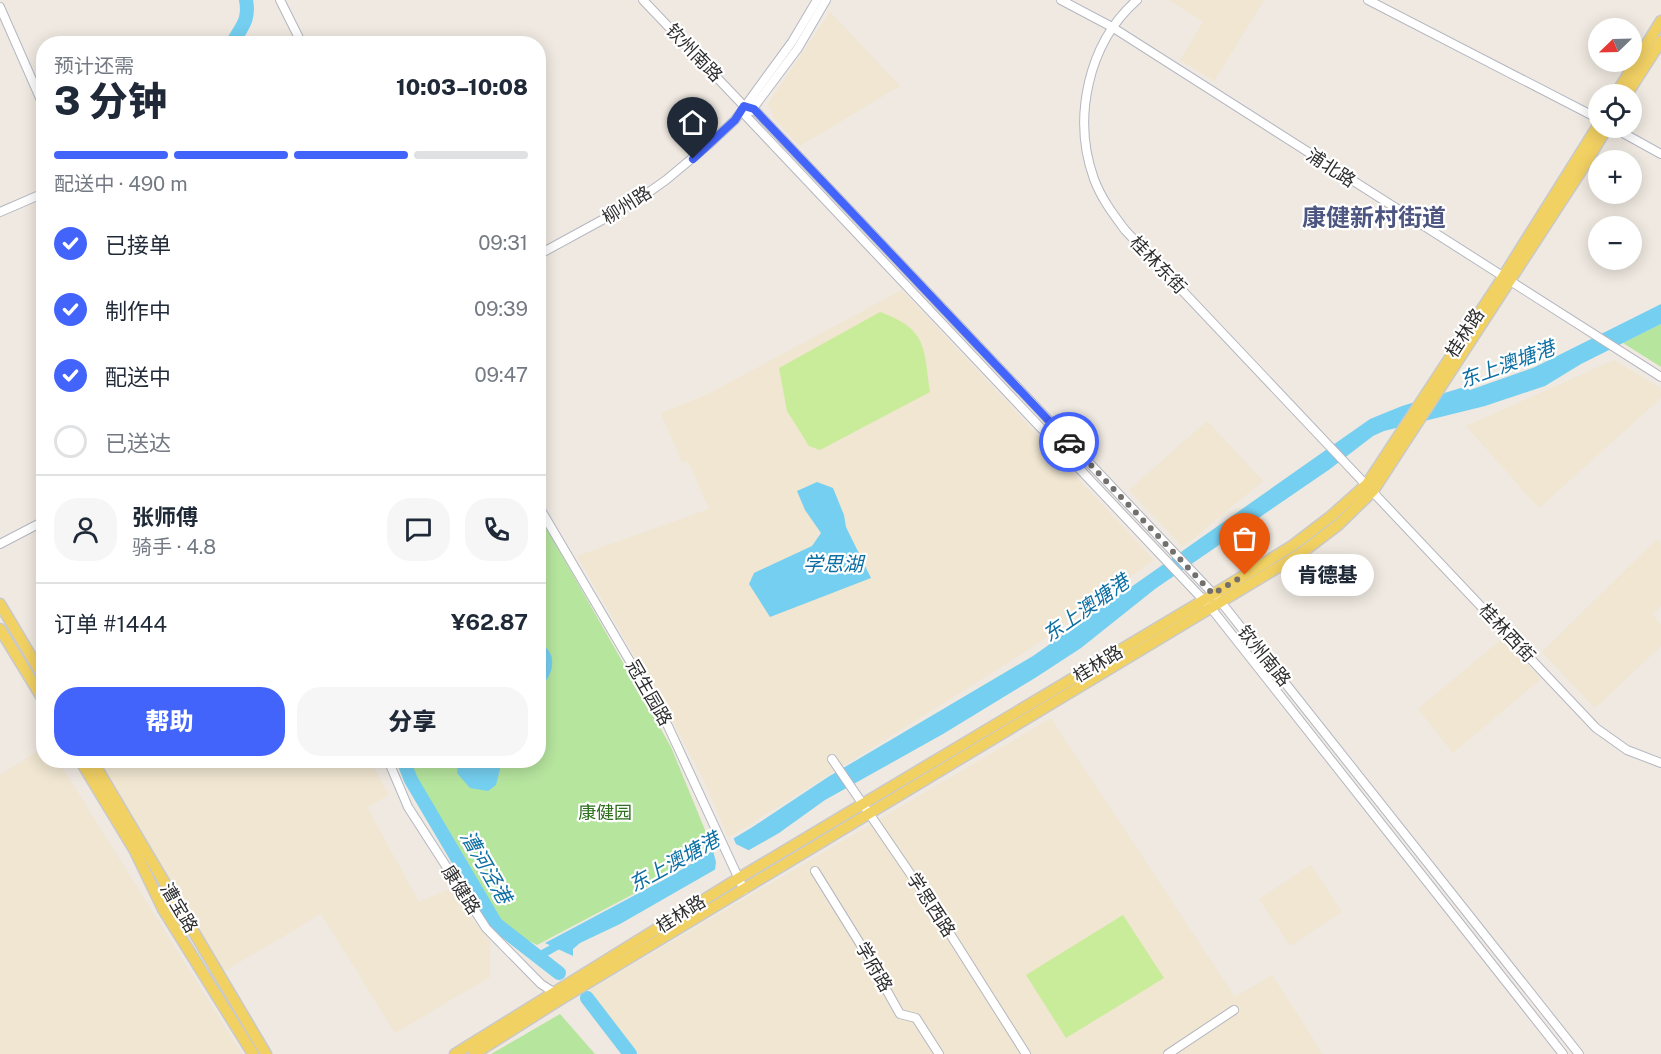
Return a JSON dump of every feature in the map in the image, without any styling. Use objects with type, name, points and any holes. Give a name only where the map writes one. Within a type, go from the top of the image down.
[{"type":"main road","points":[[1622,84],[1661,21]]},
{"type":"main road","points":[[1634,84],[1661,41]]},
{"type":"main road","name":"桂林路","points":[[455,1054],[744,890],[870,814],[1212,601],[1292,546],[1370,488],[1444,382],[1591,138]]},
{"type":"main road","name":"桂林路","points":[[1370,488],[1400,433],[1429,388],[1506,279],[1600,138]]},
{"type":"main road","name":"桂林路","points":[[474,1054],[558,996],[739,879],[863,804],[1212,601]]},
{"type":"main road","points":[[0,604],[36,665]]},
{"type":"main road","points":[[0,629],[36,688]]},
{"type":"main road","name":"漕宝路","points":[[85,768],[135,851],[163,909],[253,1054]]},
{"type":"main road","name":"漕宝路","points":[[97,768],[266,1054]]},
{"type":"street","points":[[280,0],[298,36]]},
{"type":"street","name":"钦州南路","points":[[643,0],[744,106],[754,109],[1190,570],[1563,1054]]},
{"type":"street","name":"柳州路","points":[[546,251],[618,212],[693,159],[735,120],[792,42],[817,0]]},
{"type":"street","name":"柳州路","points":[[735,120],[746,117],[754,109],[798,48],[826,0]]},
{"type":"street","name":"浦北路","points":[[1061,0],[1112,27],[1661,377]]},
{"type":"street","name":"桂林东街","points":[[1137,0],[1112,27],[1095,62],[1087,92],[1084,122],[1089,160],[1106,205],[1125,230],[1370,488]]},
{"type":"street","points":[[1368,0],[1588,113]]},
{"type":"street","points":[[0,7],[36,89]]},
{"type":"street","points":[[744,106],[746,117]]},
{"type":"street","name":"钦州南路","points":[[746,117],[1183,578],[1212,601],[1579,1054]]},
{"type":"street","points":[[1632,138],[1661,154]]},
{"type":"street","points":[[0,212],[36,196]]},
{"type":"street","name":"桂林西街","points":[[1370,488],[1596,728],[1628,750],[1661,763]]},
{"type":"street","name":"冠生园路","points":[[546,519],[668,726],[744,890]]},
{"type":"street","points":[[0,544],[36,525]]},
{"type":"street","name":"学思西路","points":[[834,762],[933,907],[1026,1054]]},
{"type":"street","name":"康健路","points":[[391,768],[402,796],[481,922],[513,958],[558,996]]},
{"type":"street","name":"学府路","points":[[815,871],[900,1014],[916,1018],[939,1054]]},
{"type":"street","points":[[1168,1054],[1234,1010]]},
{"type":"shaded area","points":[[1169,0],[1264,0],[1214,81],[1180,60],[1203,22]]},
{"type":"shaded area","points":[[830,12],[900,86],[800,146],[774,119],[768,104]]},
{"type":"shaded area","points":[[902,290],[1154,560],[1033,647],[728,838],[704,780],[673,722],[577,556],[709,509],[688,461],[682,463],[661,413],[706,395]]},
{"type":"shaded area","points":[[1614,360],[1661,388],[1661,398],[1539,508],[1466,426]]},
{"type":"shaded area","points":[[1207,421],[1263,481],[1183,547],[1129,490]]},
{"type":"shaded area","points":[[1657,539],[1661,544],[1661,606],[1652,614],[1661,625],[1661,646],[1595,708],[1542,652]]},
{"type":"shaded area","points":[[1503,638],[1541,679],[1453,753],[1418,709]]},
{"type":"shaded area","points":[[1051,718],[1235,997],[1272,975],[1323,1054],[639,1054],[588,991]]},
{"type":"shaded area","points":[[36,752],[36,768],[62,768],[242,1054],[0,1054],[0,775]]},
{"type":"shaded area","points":[[102,768],[374,768],[389,795],[367,807],[419,902],[452,888],[490,941],[490,977],[395,1033],[321,914],[223,972]]},
{"type":"shaded area","points":[[1311,865],[1342,912],[1290,946],[1259,899]]},
{"type":"green space","points":[[880,312],[907,325],[915,333],[924,351],[930,392],[820,450],[809,446],[787,411],[779,368]]},
{"type":"green space","points":[[1661,324],[1661,367],[1623,343]]},
{"type":"green space","name":"康健园","points":[[546,527],[671,747],[712,847],[675,872],[537,945],[496,924],[406,768],[546,768]]},
{"type":"green space","points":[[1123,915],[1164,978],[1066,1038],[1026,975]]},
{"type":"green space","points":[[560,1014],[595,1054],[491,1054]]},
{"type":"water","points":[[1661,304],[1661,324],[1581,364],[1545,386],[1485,406],[1384,431],[1373,436],[1330,469],[1155,589],[1081,648],[1035,678],[943,734],[825,800],[779,833],[620,924],[580,943],[573,949],[573,956],[545,943],[669,877],[751,828],[828,777],[1033,656],[1370,419],[1402,406],[1464,387],[1470,390],[1535,367]]},
{"type":"water","name":"学思湖","points":[[817,482],[833,488],[844,515],[846,527],[871,578],[770,617],[749,584],[754,573],[812,546],[821,533],[805,510],[797,491]]},
{"type":"water","points":[[546,647],[552,659],[552,668],[546,680]]},
{"type":"water","points":[[457,768],[500,768],[496,785],[488,791],[470,788],[457,773]]},
{"type":"pier","points":[[732,835],[736,844],[752,852],[710,876],[715,870],[716,862],[712,847]]},
{"type":"waterway","name":"漕河泾港","points":[[236,36],[246,19],[246,0]]},
{"type":"waterway","name":"漕河泾港","points":[[406,768],[411,780],[496,924],[559,973]]},
{"type":"waterway","name":"东上澳塘港","points":[[539,956],[562,943]]},
{"type":"waterway","name":"漕河泾港","points":[[587,998],[630,1054]]},
{"type":"way so far","points":[[1069,442],[1213,594],[1245,575]]},
{"type":"place","name":"肯德基","points":[[1245,575]]},
{"type":"district","name":"康健新村街道","points":[[1374,218]]},
{"type":"route","points":[[693,159],[735,120],[744,106],[754,109],[1069,442]]}]
